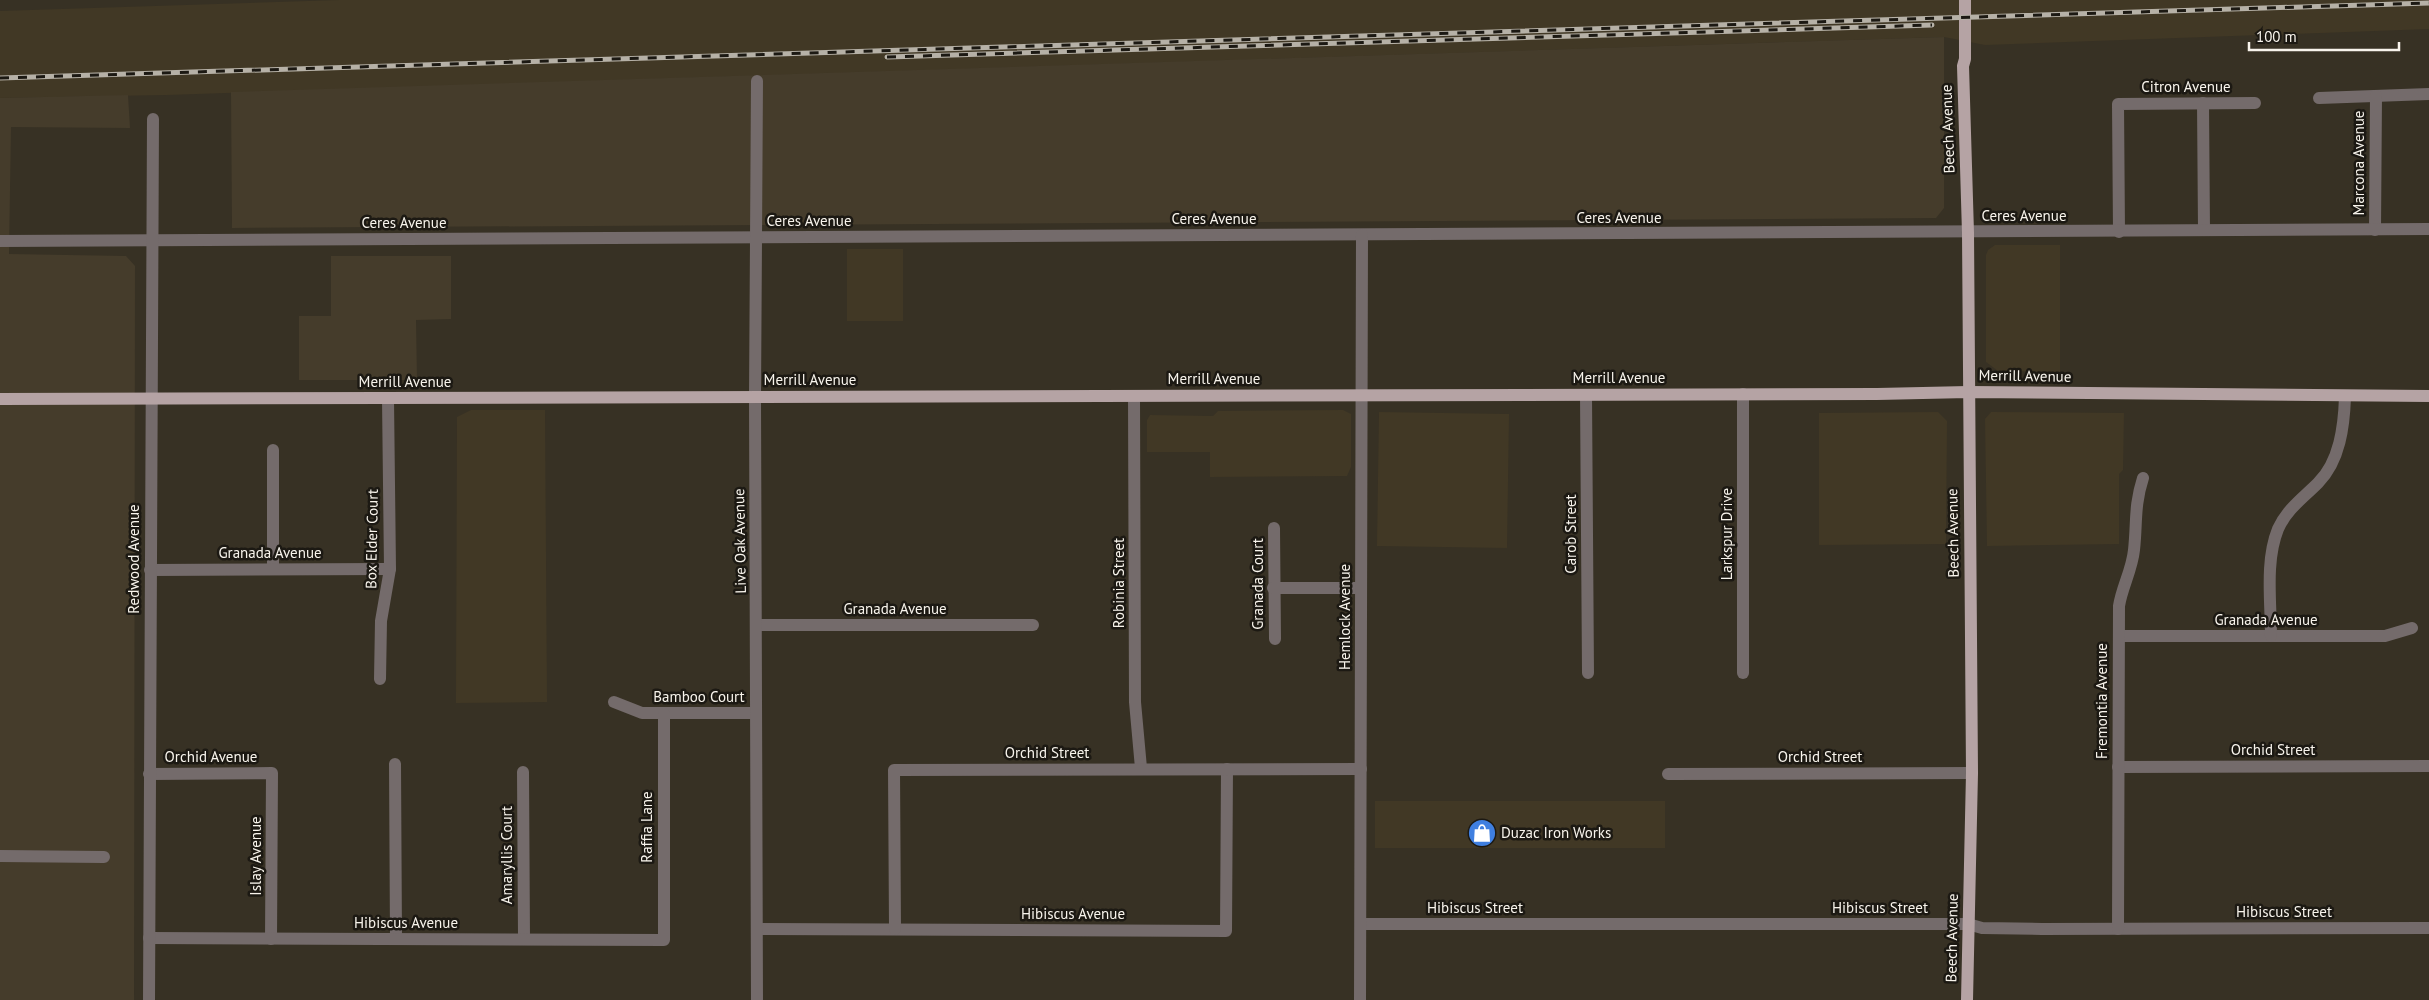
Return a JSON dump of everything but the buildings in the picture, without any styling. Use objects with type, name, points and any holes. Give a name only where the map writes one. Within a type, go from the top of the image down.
[{"type":"main road","name":"Beech Avenue","points":[[1958,0],[1958,58],[1962,66],[1968,233],[1972,773],[1967,1000]]},
{"type":"main road","name":"Beech Avenue","points":[[1962,66],[1965,59],[1965,0]]},
{"type":"main road","name":"Merrill Avenue","points":[[0,399],[150,397],[1586,395],[1968,392],[2345,397],[2429,396]]},
{"type":"street","name":"Live Oak Avenue","points":[[757,81],[755,396],[757,1000]]},
{"type":"street","points":[[2319,98],[2429,94]]},
{"type":"street","name":"Marcona Avenue","points":[[2375,230],[2376,96]]},
{"type":"street","points":[[2203,103],[2204,230]]},
{"type":"street","name":"Citron Avenue","points":[[2119,232],[2118,104],[2254,103]]},
{"type":"street","name":"Redwood Avenue","points":[[149,1000],[152,119]]},
{"type":"street","name":"Ceres Avenue","points":[[0,241],[1968,233],[2429,229]]},
{"type":"street","name":"Hemlock Avenue","points":[[1360,1000],[1362,235]]},
{"type":"street","name":"Larkspur Drive","points":[[1743,394],[1743,673]]},
{"type":"street","name":"Carob Street","points":[[1586,395],[1588,673]]},
{"type":"street","name":"Robinia Street","points":[[1134,396],[1135,702],[1141,768]]},
{"type":"street","points":[[2271,636],[2271,566],[2278,528],[2290,510],[2319,482],[2327,471],[2341,434],[2345,397]]},
{"type":"street","name":"Box Elder Court","points":[[380,679],[381,621],[390,569],[388,398]]},
{"type":"street","points":[[273,450],[273,569]]},
{"type":"street","name":"Fremontia Avenue","points":[[2118,929],[2119,606],[2134,551],[2134,514],[2143,478]]},
{"type":"street","name":"Granada Court","points":[[1274,528],[1273,588],[1275,639]]},
{"type":"street","name":"Granada Avenue","points":[[150,570],[390,569]]},
{"type":"street","points":[[1273,588],[1361,588]]},
{"type":"street","name":"Granada Avenue","points":[[757,626],[1033,626]]},
{"type":"street","name":"Granada Avenue","points":[[2119,636],[2385,636],[2412,628]]},
{"type":"street","name":"Bamboo Court","points":[[614,702],[642,713],[756,713]]},
{"type":"street","name":"Raffia Lane","points":[[664,714],[664,940]]},
{"type":"street","points":[[395,764],[396,939]]},
{"type":"street","name":"Orchid Street","points":[[2118,767],[2429,766]]},
{"type":"street","name":"Hibiscus Avenue","points":[[757,929],[1226,931],[1227,769]]},
{"type":"street","name":"Orchid Street","points":[[895,929],[894,770],[1361,769]]},
{"type":"street","name":"Amaryllis Court","points":[[523,772],[524,938]]},
{"type":"street","name":"Orchid Avenue","points":[[150,774],[272,773]]},
{"type":"street","name":"Islay Avenue","points":[[271,939],[272,773]]},
{"type":"street","name":"Orchid Street","points":[[1668,774],[1972,773]]},
{"type":"street","points":[[0,856],[104,857]]},
{"type":"street","name":"Hibiscus Street","points":[[1360,924],[1968,924],[1982,928],[2429,928]]},
{"type":"street","name":"Hibiscus Avenue","points":[[149,938],[664,940]]},
{"type":"shaded area","points":[[339,0],[2429,0],[2429,29],[1985,45],[1944,37],[167,95],[0,98],[0,11]]},
{"type":"shaded area","points":[[1944,37],[1944,208],[1936,218],[232,228],[231,92]]},
{"type":"shaded area","points":[[128,95],[130,128],[11,127],[9,254],[126,256],[135,266],[134,1000],[0,1000],[0,98]]},
{"type":"shaded area","points":[[1995,245],[2060,245],[2060,372],[1998,371],[1986,362],[1986,255],[1988,250]]},
{"type":"shaded area","points":[[847,249],[903,249],[903,321],[847,321]]},
{"type":"shaded area","points":[[331,256],[451,256],[451,319],[416,320],[417,380],[299,380],[299,316],[331,316]]},
{"type":"shaded area","points":[[471,410],[545,410],[547,702],[456,703],[457,417]]},
{"type":"shaded area","points":[[1343,410],[1351,414],[1351,467],[1347,476],[1210,477],[1210,452],[1147,452],[1147,420],[1150,415],[1213,416],[1218,411]]},
{"type":"shaded area","points":[[1379,412],[1509,414],[1507,548],[1377,546]]},
{"type":"shaded area","points":[[1938,412],[1947,421],[1946,544],[1819,545],[1819,413]]},
{"type":"shaded area","points":[[1991,412],[2124,413],[2123,470],[2119,474],[2119,544],[1987,546],[1985,419]]},
{"type":"shaded area","points":[[1375,801],[1665,801],[1665,848],[1375,848]]},
{"type":"railway","points":[[0,78],[2429,3]]},
{"type":"railway","points":[[887,57],[1932,25]]},
{"type":"place","name":"Duzac Iron Works","points":[[1482,833]]}]
